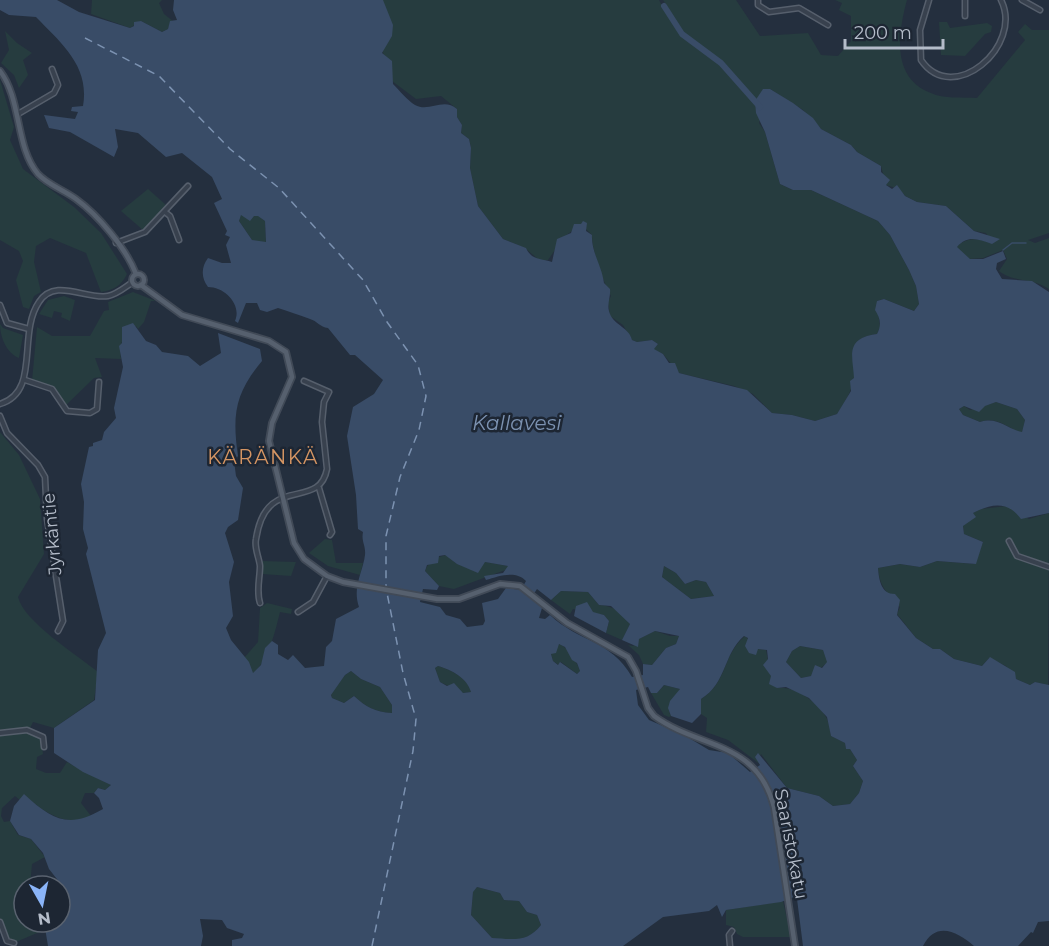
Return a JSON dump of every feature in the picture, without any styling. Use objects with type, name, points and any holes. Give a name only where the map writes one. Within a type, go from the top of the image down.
[{"type":"main road","points":[[0,71],[10,86],[28,154],[37,173],[78,200],[116,243],[136,274],[143,276],[141,285],[133,282],[136,274]]},
{"type":"main road","name":"Saaristokatu","points":[[141,285],[182,315],[269,341],[286,352],[292,377],[272,423],[269,441],[299,552],[327,576],[344,582],[437,599],[459,599],[500,584],[520,586],[536,596],[567,623],[628,657],[636,671],[641,693],[648,708],[660,721],[721,746],[753,766],[771,797],[795,946]]},
{"type":"street","points":[[758,0],[758,6],[769,12],[799,8],[828,24]]},
{"type":"street","points":[[929,0],[920,30],[921,60],[933,74],[945,75],[973,73],[998,49],[1007,15],[1001,0]]},
{"type":"street","points":[[965,0],[965,16]]},
{"type":"street","points":[[1022,0],[1040,9]]},
{"type":"street","points":[[18,114],[54,93],[58,85],[52,69]]},
{"type":"street","points":[[116,243],[145,232],[188,186]]},
{"type":"street","points":[[165,212],[170,216],[179,240]]},
{"type":"street","points":[[0,404],[18,393],[25,380],[29,329],[36,305],[49,292],[64,290],[109,296],[133,282]]},
{"type":"street","points":[[0,305],[7,323],[29,329]]},
{"type":"street","points":[[25,380],[50,388],[65,409],[82,414],[97,409],[99,382]]},
{"type":"street","points":[[260,603],[260,563],[256,540],[267,506],[283,497],[319,488],[324,482],[327,469],[322,422],[324,402],[329,392],[304,381]]},
{"type":"street","name":"Jyrkäntie","points":[[0,417],[7,433],[38,465],[45,477],[47,519],[63,621],[58,631]]},
{"type":"street","points":[[319,488],[332,532],[330,535]]},
{"type":"street","points":[[1009,541],[1017,556],[1049,567]]},
{"type":"street","points":[[298,612],[313,602],[327,576]]},
{"type":"street","points":[[0,733],[18,730],[33,732],[43,737],[44,747]]},
{"type":"street","points":[[0,922],[7,941],[14,944]]},
{"type":"street","points":[[730,946],[729,935],[732,931]]},
{"type":"green space","points":[[92,0],[162,0],[159,3],[164,14],[174,22],[171,21],[168,29],[162,32],[141,21],[130,28],[91,14]]},
{"type":"green space","points":[[371,0],[659,0],[661,4],[666,4],[663,0],[736,0],[760,36],[808,33],[821,55],[838,56],[851,41],[851,16],[839,10],[842,3],[835,0],[907,0],[900,40],[903,66],[918,86],[936,95],[953,97],[977,98],[1025,40],[1018,32],[1025,24],[1032,30],[1049,30],[1049,233],[1028,240],[1035,243],[1049,238],[1049,289],[999,271],[1007,259],[1003,250],[983,258],[969,259],[956,247],[973,239],[992,243],[986,233],[974,231],[946,206],[917,202],[905,196],[899,189],[886,185],[881,166],[857,152],[851,145],[821,129],[803,110],[770,89],[759,123],[765,132],[780,184],[793,190],[811,190],[878,221],[890,235],[909,270],[916,286],[919,304],[914,311],[884,299],[877,301],[880,327],[877,334],[867,336],[857,345],[854,380],[837,414],[815,421],[772,413],[753,394],[734,386],[679,373],[663,354],[653,349],[658,344],[652,340],[637,342],[632,340],[623,325],[610,316],[608,302],[611,296],[598,266],[592,235],[581,224],[564,237],[548,260],[539,260],[525,248],[503,239],[478,206],[470,168],[471,148],[469,139],[461,133],[462,125],[457,117],[457,109],[441,96],[416,99],[392,81],[379,40]]},
{"type":"green space","points":[[939,22],[947,22],[950,28],[987,23],[992,26],[991,32],[985,34],[965,56],[941,55]]},
{"type":"green space","points":[[5,31],[32,53],[23,60],[28,75],[19,88],[14,75],[1,63],[9,50]]},
{"type":"green space","points":[[0,80],[14,127],[10,140],[23,169],[74,207],[101,233],[127,274],[122,282],[113,289],[101,292],[86,253],[50,238],[36,246],[34,262],[41,292],[34,296],[29,309],[23,307],[16,280],[23,261],[19,251],[0,240]]},
{"type":"green space","points":[[148,189],[166,205],[143,230],[121,211]]},
{"type":"green space","points":[[241,214],[259,216],[265,221],[266,243],[252,240],[239,221]]},
{"type":"green space","points":[[133,292],[156,301],[151,301],[144,322],[138,329],[136,326],[125,336],[121,348],[121,359],[95,358],[102,377],[94,378],[65,406],[55,389],[32,381],[37,327],[52,336],[90,336],[104,311],[109,310],[108,302]]},
{"type":"green space","points":[[64,296],[75,300],[70,321],[61,317],[62,313],[54,311],[52,318],[39,314],[48,300]]},
{"type":"green space","points":[[0,324],[3,328],[23,335],[19,358],[14,356],[5,344]]},
{"type":"green space","points":[[996,402],[1017,409],[1025,420],[1022,433],[992,420],[980,422],[963,415],[959,409],[964,406],[970,410]]},
{"type":"green space","points":[[0,432],[19,455],[40,499],[44,554],[18,597],[22,607],[40,627],[98,672],[94,700],[54,728],[33,722],[28,732],[41,739],[43,754],[37,757],[36,769],[46,773],[60,773],[67,762],[111,785],[105,790],[98,788],[94,793],[85,793],[81,803],[91,816],[82,819],[64,819],[56,816],[39,807],[24,795],[20,800],[15,796],[2,808],[1,816],[4,822],[10,821],[18,835],[31,839],[45,857],[32,864],[31,874],[12,874],[12,934],[35,934],[16,942],[7,937],[0,918]]},
{"type":"green space","points":[[1007,506],[1029,519],[1049,513],[1048,685],[1035,682],[1030,685],[1016,679],[1006,666],[989,658],[982,666],[954,659],[940,649],[933,649],[916,638],[897,614],[900,607],[880,580],[878,568],[900,564],[920,567],[937,561],[975,564],[983,542],[964,534],[963,526],[973,513],[981,509]]},
{"type":"green space","points":[[325,539],[332,540],[336,563],[363,563],[360,575],[328,566],[309,553]]},
{"type":"green space","points":[[446,555],[457,564],[485,562],[508,566],[508,569],[454,589],[439,586],[425,571],[433,560]]},
{"type":"green space","points":[[262,561],[296,562],[291,576],[262,574]]},
{"type":"green space","points":[[664,566],[676,573],[685,584],[696,580],[706,582],[714,596],[691,599],[662,577]]},
{"type":"green space","points":[[561,591],[588,592],[599,605],[613,608],[620,613],[630,624],[622,640],[606,633],[609,621],[604,615],[573,609],[570,614],[551,600]]},
{"type":"green space","points":[[267,603],[292,609],[291,614],[280,612],[267,653],[253,674],[244,658],[258,642],[260,608]]},
{"type":"green space","points":[[655,631],[670,636],[679,636],[676,644],[666,648],[652,665],[643,664],[639,655],[628,645],[633,646],[639,639]]},
{"type":"green space","points":[[745,636],[758,649],[766,650],[771,676],[777,688],[798,692],[817,706],[827,719],[831,736],[845,743],[846,749],[850,749],[857,760],[853,766],[863,781],[859,793],[850,804],[833,806],[819,796],[787,788],[761,754],[758,760],[761,765],[728,740],[706,732],[707,718],[701,714],[701,699],[716,685],[732,651]]},
{"type":"green space","points":[[559,644],[569,651],[574,659],[580,671],[577,674],[561,662],[559,665],[553,661],[551,654]]},
{"type":"green space","points":[[800,646],[823,650],[828,662],[811,676],[801,678],[786,662],[792,651]]},
{"type":"green space","points":[[438,666],[463,679],[471,692],[463,693],[440,682],[435,668]]},
{"type":"green space","points":[[351,671],[361,679],[380,687],[392,705],[392,713],[371,708],[354,696],[344,703],[332,698],[331,694],[345,675]]},
{"type":"green space","points":[[664,685],[680,689],[670,704],[671,716],[669,717],[664,715],[651,693],[657,693]]},
{"type":"green space","points":[[477,887],[500,893],[504,900],[519,901],[527,912],[537,915],[541,925],[525,938],[513,940],[492,938],[471,915],[473,891]]},
{"type":"green space","points":[[783,901],[791,937],[743,937],[737,934],[734,927],[726,925],[726,910]]},
{"type":"water","name":"Kallavesi","points":[[0,0],[57,0],[79,12],[130,28],[134,26],[134,22],[141,21],[162,32],[168,29],[170,21],[177,20],[173,10],[174,0],[383,0],[393,25],[392,36],[382,53],[392,61],[393,84],[406,98],[420,107],[446,104],[457,109],[457,117],[462,125],[461,133],[469,139],[471,148],[470,168],[478,206],[503,239],[526,248],[534,257],[552,262],[557,239],[571,233],[574,224],[581,224],[583,221],[587,223],[586,231],[592,235],[593,247],[604,283],[610,289],[608,307],[610,314],[628,332],[632,340],[637,342],[652,340],[658,344],[654,349],[663,354],[669,363],[675,363],[679,373],[747,390],[772,413],[815,421],[837,414],[851,391],[850,381],[854,378],[852,356],[855,344],[866,336],[877,334],[879,330],[880,321],[875,310],[877,301],[884,299],[914,311],[919,304],[916,286],[909,270],[890,235],[878,221],[811,190],[793,190],[780,184],[765,132],[756,113],[755,101],[763,89],[770,89],[793,103],[813,118],[821,129],[851,145],[857,152],[881,166],[881,172],[890,180],[886,185],[892,189],[897,185],[905,196],[917,202],[946,206],[974,231],[1000,239],[992,244],[969,239],[957,247],[970,259],[983,259],[1003,251],[1006,259],[997,263],[996,269],[1002,279],[1032,281],[1049,292],[1049,513],[1021,519],[1011,509],[993,506],[973,513],[976,517],[963,526],[964,534],[983,542],[976,564],[937,561],[920,567],[900,564],[878,568],[880,582],[884,589],[895,594],[900,600],[897,615],[916,638],[933,649],[940,649],[954,659],[982,666],[990,657],[1015,672],[1016,679],[1030,685],[1035,682],[1049,685],[1049,921],[1038,922],[1033,933],[1031,932],[1018,946],[974,946],[961,936],[941,931],[928,938],[923,946],[803,946],[797,899],[794,897],[781,902],[726,910],[722,917],[717,905],[709,911],[663,917],[623,946],[232,946],[232,940],[242,938],[244,934],[227,928],[222,920],[200,919],[203,936],[201,946],[48,946],[46,934],[72,934],[72,874],[53,874],[43,853],[31,839],[19,835],[10,821],[14,806],[24,794],[52,815],[61,819],[80,819],[103,809],[99,798],[94,793],[98,788],[105,790],[111,785],[83,772],[54,753],[54,728],[95,700],[98,650],[106,633],[86,554],[88,548],[83,529],[84,502],[81,484],[89,447],[102,440],[104,432],[116,418],[114,408],[123,367],[119,346],[122,343],[122,327],[133,323],[146,341],[156,345],[162,352],[188,356],[200,366],[221,353],[218,333],[260,349],[262,361],[246,384],[238,405],[235,428],[238,456],[234,461],[236,476],[243,488],[238,520],[228,527],[225,533],[234,562],[229,582],[233,616],[226,628],[231,640],[249,662],[253,673],[261,665],[265,648],[272,641],[278,645],[278,654],[288,660],[293,655],[305,668],[324,666],[326,647],[332,641],[336,619],[359,607],[357,586],[365,552],[363,532],[358,529],[356,495],[347,436],[353,407],[374,394],[383,380],[355,355],[350,355],[328,328],[312,320],[278,308],[267,312],[260,310],[257,303],[246,303],[238,323],[235,321],[237,315],[234,303],[220,290],[208,287],[203,276],[204,265],[208,258],[222,263],[231,263],[226,245],[230,237],[225,235],[227,231],[214,203],[222,199],[212,177],[182,153],[166,157],[138,133],[115,129],[118,147],[114,157],[70,132],[49,128],[44,115],[75,119],[78,112],[71,111],[72,107],[83,106],[84,92],[78,67],[64,46],[36,17],[9,15],[0,10]],"holes":[[[241,215],[250,221],[254,216],[265,221],[266,242],[252,240],[239,221]],[[996,402],[1017,409],[1025,420],[1022,432],[997,422],[980,422],[963,415],[959,409],[964,406],[979,412],[985,406]],[[445,555],[457,564],[478,573],[485,562],[508,566],[503,573],[484,576],[486,580],[512,575],[526,581],[521,590],[506,588],[498,599],[482,603],[485,621],[483,625],[467,627],[460,619],[446,615],[440,607],[420,602],[423,589],[437,590],[439,586],[425,571],[427,565],[438,563],[439,556]],[[664,566],[676,573],[685,584],[696,580],[706,582],[714,596],[691,599],[662,577]],[[537,589],[551,600],[561,591],[588,592],[599,605],[611,606],[630,624],[622,640],[638,647],[639,639],[655,631],[679,636],[676,644],[666,648],[652,665],[643,664],[643,675],[632,677],[614,655],[604,648],[572,631],[550,615],[545,619],[539,618],[542,608],[531,598]],[[744,636],[748,638],[745,646],[749,653],[756,655],[758,649],[767,650],[768,659],[763,665],[771,676],[769,684],[777,688],[786,687],[809,698],[827,717],[831,736],[845,743],[846,749],[850,749],[857,760],[853,766],[863,781],[859,793],[850,804],[833,806],[819,796],[787,788],[758,753],[755,757],[760,765],[750,772],[728,753],[709,750],[684,735],[649,720],[638,705],[636,690],[648,687],[651,693],[657,693],[664,685],[680,689],[670,701],[668,708],[671,716],[692,723],[701,714],[701,699],[716,685],[732,651]],[[559,644],[565,647],[580,671],[577,674],[560,662],[558,665],[553,661],[551,654],[556,653]],[[800,646],[823,650],[827,662],[822,668],[815,665],[811,676],[801,678],[786,662],[792,651]],[[438,666],[458,675],[471,692],[463,693],[454,683],[447,686],[440,682],[435,668]],[[351,671],[361,679],[380,687],[392,705],[392,713],[371,708],[354,696],[344,703],[332,698],[331,695],[345,675]],[[477,887],[500,893],[504,900],[519,901],[527,912],[537,915],[541,925],[530,935],[519,939],[492,938],[471,915],[473,892]]]},
{"type":"water","points":[[587,602],[593,612],[604,615],[609,621],[606,633],[574,616],[576,606]]},
{"type":"waterway","points":[[664,6],[682,34],[721,63],[760,107]]},
{"type":"waterway","points":[[1003,250],[1012,243],[1026,243]]},
{"type":"ferry route","points":[[85,38],[159,76],[230,149],[279,188],[363,280],[387,322],[418,365],[426,396],[419,430],[400,477],[386,536],[386,588]]},
{"type":"ferry route","points":[[372,946],[413,751],[416,719],[403,673],[387,593]]},
{"type":"district","name":"KÄRÄNKÄ","points":[[263,457]]}]
